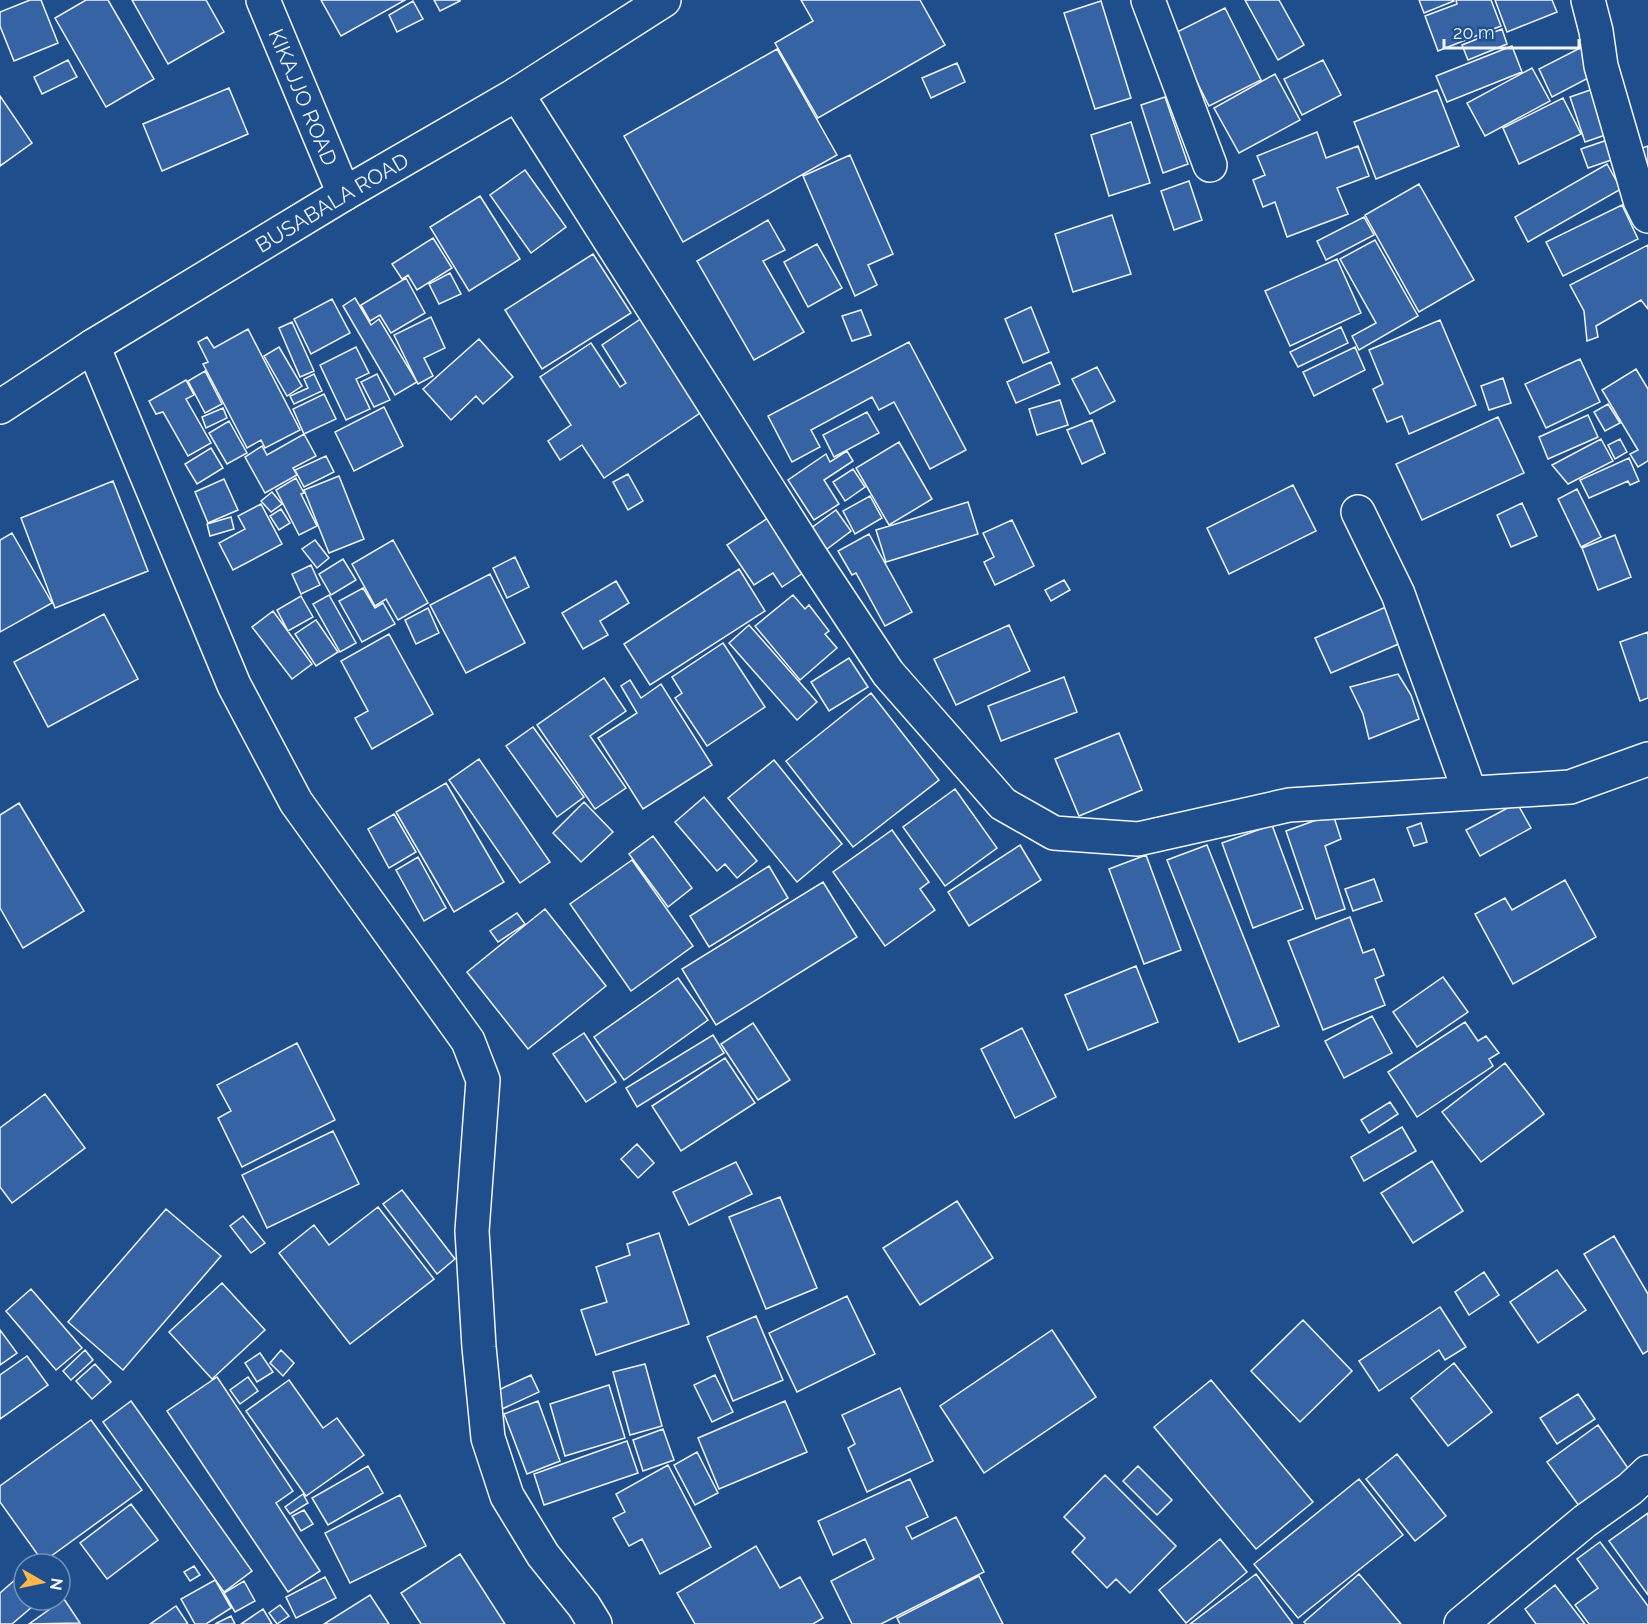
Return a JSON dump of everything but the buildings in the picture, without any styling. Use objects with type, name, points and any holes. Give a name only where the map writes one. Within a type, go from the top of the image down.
[{"type":"street","name":"KIKAJJO ROAD","points":[[263,0],[344,194]]},
{"type":"street","name":"BUSABALA ROAD","points":[[0,407],[93,346],[344,194],[517,94],[664,0]]},
{"type":"street","points":[[1148,0],[1210,165]]},
{"type":"street","points":[[1588,0],[1596,31],[1601,66],[1640,200],[1648,216]]},
{"type":"street","points":[[517,94],[888,673],[1003,804],[1054,833],[1138,839],[1289,805],[1570,787],[1648,759]]},
{"type":"street","points":[[93,346],[234,685],[285,780],[297,801],[468,1041],[483,1080],[472,1232],[479,1347],[488,1438],[507,1496],[543,1555],[584,1606],[595,1624]]},
{"type":"street","points":[[1358,512],[1398,594],[1470,793]]},
{"type":"street","points":[[1461,1624],[1585,1521],[1630,1489],[1648,1472]]}]
